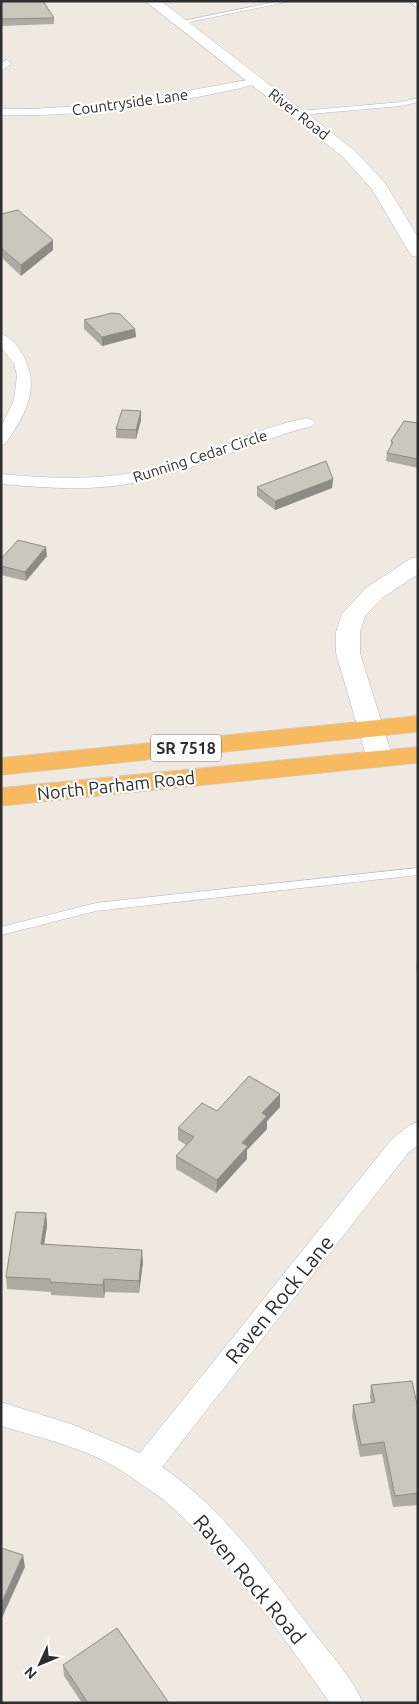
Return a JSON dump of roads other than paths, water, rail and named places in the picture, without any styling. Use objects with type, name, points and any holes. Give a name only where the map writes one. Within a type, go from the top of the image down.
[{"type":"highway","name":"North Parham Road","points":[[1,767],[418,724]]},
{"type":"highway","name":"North Parham Road","points":[[1,797],[418,754]]},
{"type":"main road","name":"River Road","points":[[152,1],[348,153],[378,187],[418,252]]},
{"type":"main road","points":[[380,759],[348,653],[347,642],[350,623],[363,603],[374,593],[418,564]]},
{"type":"street","name":"Countryside Lane","points":[[1,112],[56,112],[111,107],[257,81]]},
{"type":"street","points":[[1,338],[16,354],[24,367],[26,386],[22,405],[1,440]]},
{"type":"street","name":"Running Cedar Circle","points":[[1,479],[73,483],[117,482],[160,472],[224,451],[279,429],[307,423]]},
{"type":"street","name":"Raven Rock Lane","points":[[144,1470],[400,1146],[418,1131]]},
{"type":"street","name":"Raven Rock Road","points":[[1,1414],[56,1430],[104,1448],[144,1470],[184,1501],[238,1557],[348,1703]]},
{"type":"lane","points":[[180,22],[289,1]]},
{"type":"lane","points":[[411,1],[418,8]]},
{"type":"lane","points":[[299,114],[401,104],[418,100]]},
{"type":"lane","points":[[1,931],[96,907],[418,871]]}]
